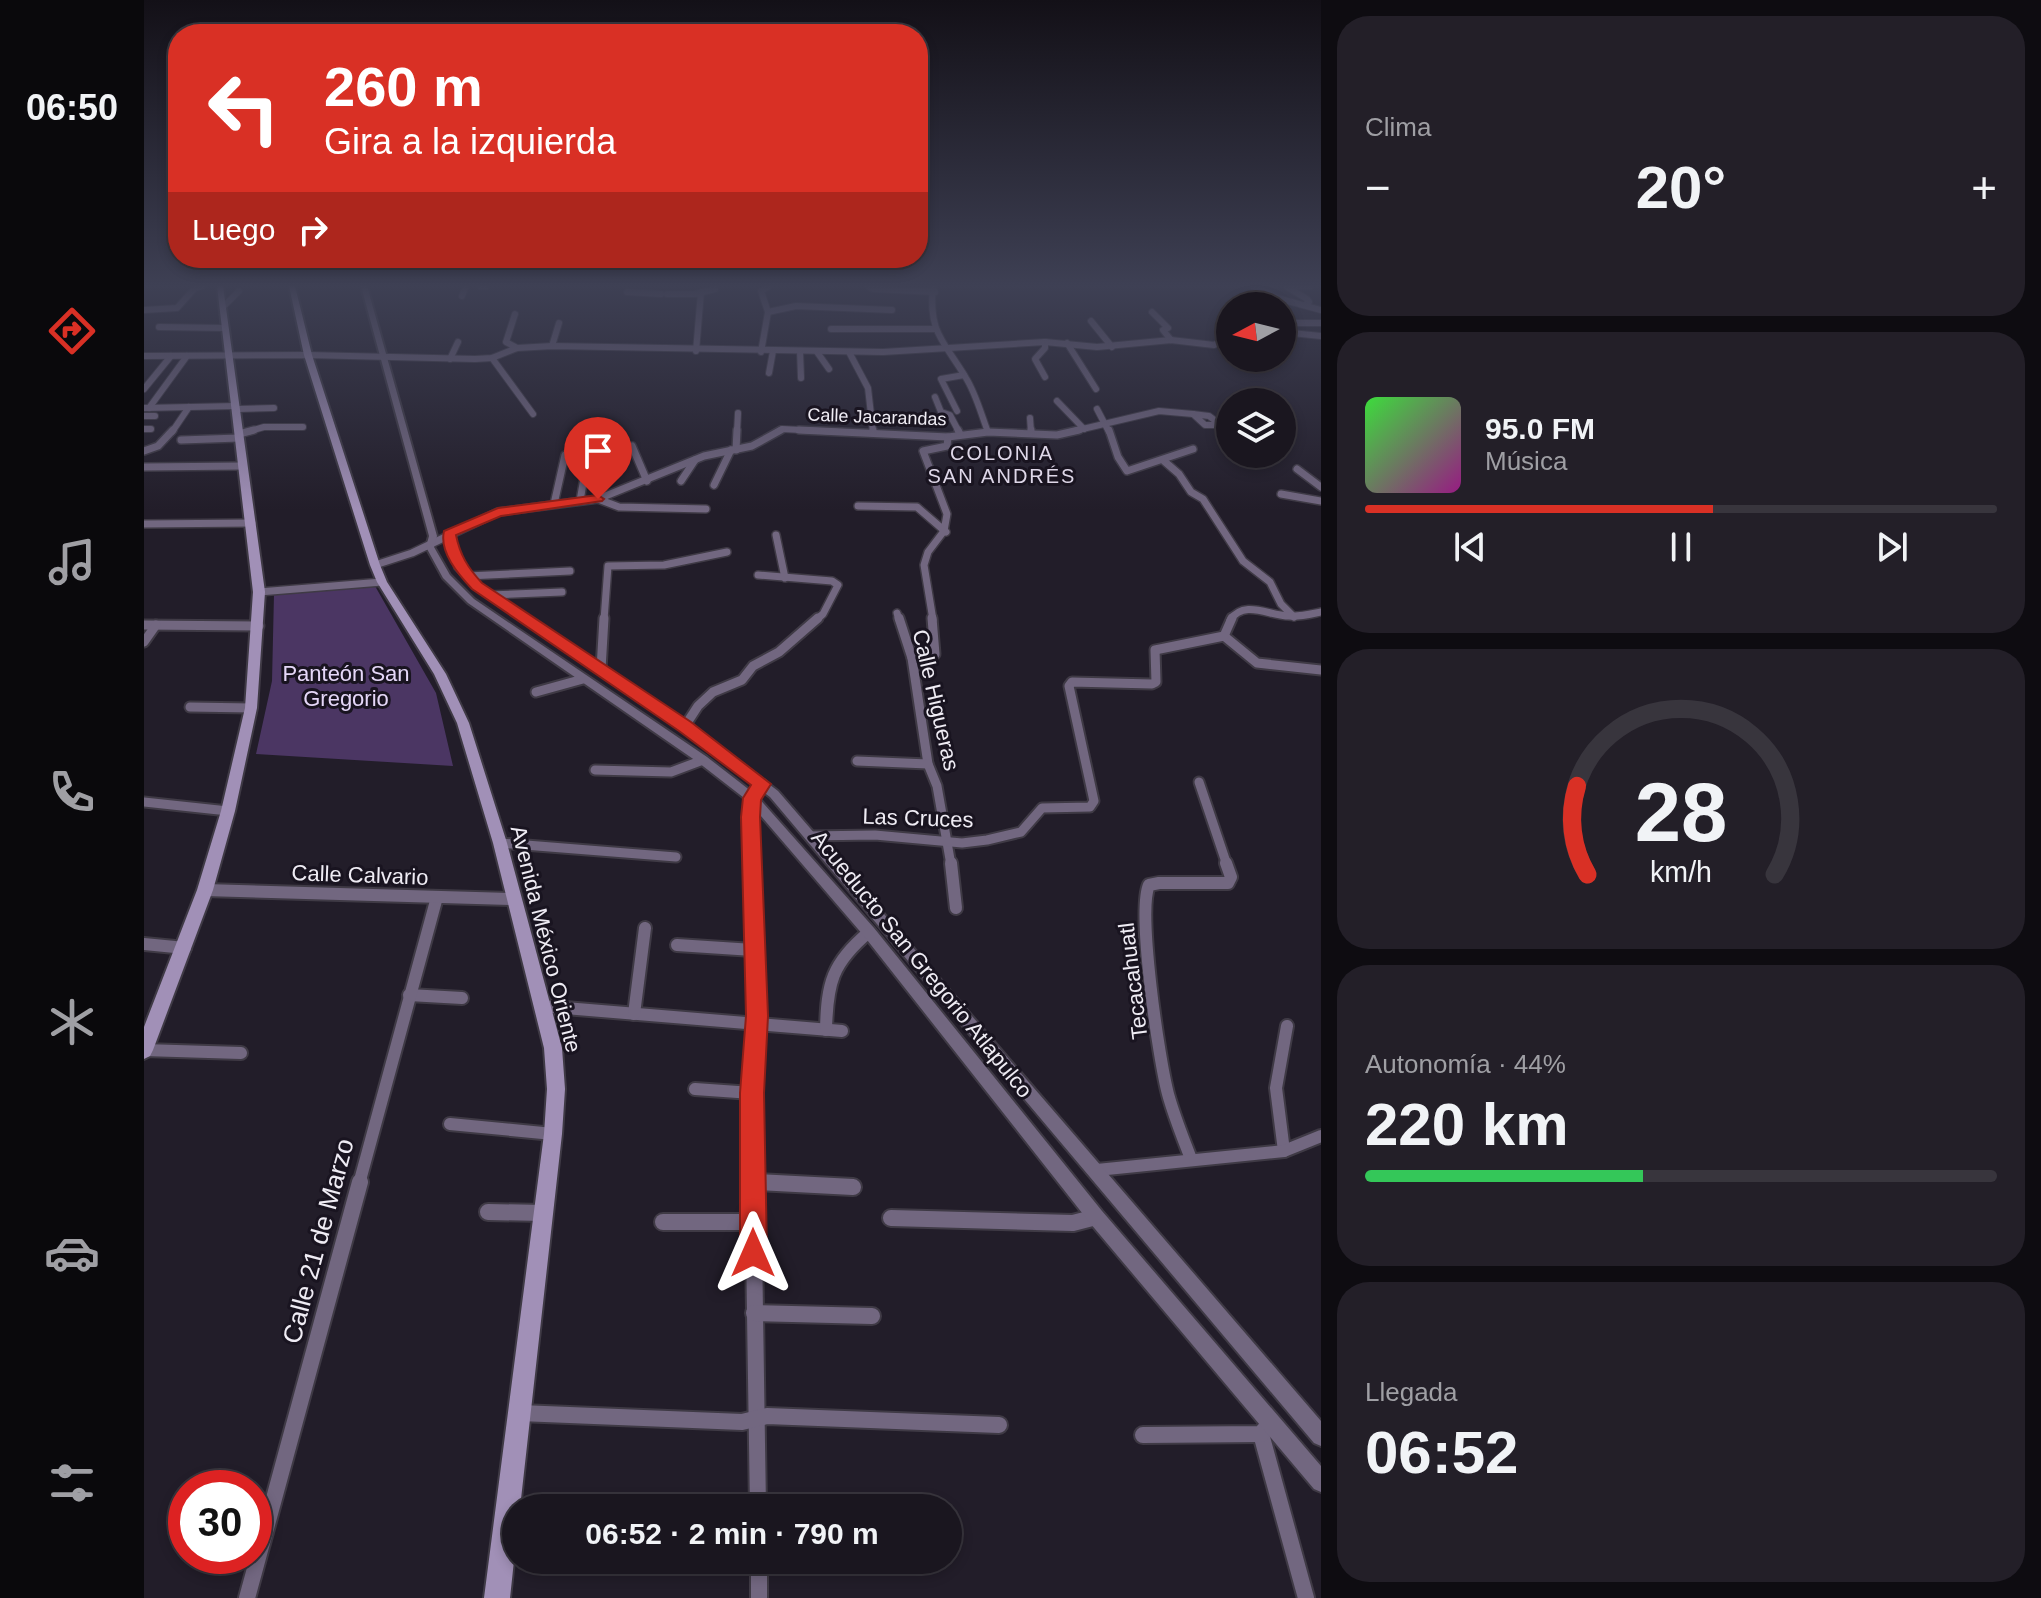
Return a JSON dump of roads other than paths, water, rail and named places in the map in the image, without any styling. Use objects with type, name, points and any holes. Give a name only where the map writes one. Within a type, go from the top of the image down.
[{"type":"main road","points":[[144,1050],[205,890],[228,811],[251,708],[259,592],[231,361]]},
{"type":"main road","name":"Avenida México Oriente","points":[[310,361],[382,582],[453,696],[473,750],[500,843],[556,1069],[553,1134],[497,1598]]},
{"type":"street","points":[[144,389],[167,361]]},
{"type":"street","points":[[146,408],[183,361]]},
{"type":"street","name":"Acueducto San Gregorio Atlapulco","points":[[383,361],[433,536],[430,547],[435,559],[462,593],[703,760],[752,798],[869,932],[1266,1428],[1321,1482]]},
{"type":"street","points":[[494,361],[533,414]]},
{"type":"street","points":[[769,373],[771,361]]},
{"type":"street","points":[[800,361],[801,378]]},
{"type":"street","points":[[823,361],[829,369]]},
{"type":"street","points":[[854,361],[868,388],[873,433]]},
{"type":"street","points":[[954,361],[964,375],[988,432]]},
{"type":"street","points":[[1036,361],[1045,377]]},
{"type":"street","points":[[1075,361],[1096,389]]},
{"type":"street","points":[[957,411],[941,379],[964,375]]},
{"type":"street","points":[[935,397],[941,412],[950,415],[960,434]]},
{"type":"street","points":[[1057,401],[1084,429]]},
{"type":"street","points":[[144,451],[156,449],[162,444],[189,407]]},
{"type":"street","points":[[146,408],[274,408]]},
{"type":"street","points":[[1097,409],[1109,422],[1124,469],[1131,472],[1193,449]]},
{"type":"street","name":"Calle Jacarandas","points":[[375,565],[498,512],[598,499],[695,459],[758,444],[782,429],[828,434],[948,437],[988,432],[1057,435],[1159,411],[1193,414]]},
{"type":"street","points":[[714,485],[734,450],[738,413]]},
{"type":"street","points":[[144,416],[155,416]]},
{"type":"street","points":[[1030,418],[1031,433]]},
{"type":"street","points":[[181,440],[239,436],[264,427],[303,427]]},
{"type":"street","points":[[912,658],[935,654],[925,596],[924,561],[946,532],[947,514],[923,451],[947,446],[948,437]]},
{"type":"street","points":[[632,446],[647,481]]},
{"type":"street","points":[[580,501],[588,454]]},
{"type":"street","points":[[554,504],[565,455]]},
{"type":"street","points":[[681,481],[695,459]]},
{"type":"street","points":[[1164,461],[1179,474],[1191,492],[1203,499],[1243,561],[1270,582],[1281,604],[1294,617]]},
{"type":"street","points":[[144,467],[242,466]]},
{"type":"street","points":[[1297,469],[1321,487]]},
{"type":"street","points":[[1281,494],[1321,501]]},
{"type":"street","points":[[598,499],[619,507],[706,509]]},
{"type":"street","points":[[858,506],[917,507],[946,532]]},
{"type":"street","points":[[144,524],[252,523]]},
{"type":"street","name":"Acueducto San Gregorio Atlapulco","points":[[449,533],[457,561],[467,576],[489,595],[685,726],[762,784],[1097,1170],[1321,1436]]},
{"type":"street","points":[[776,535],[785,578]]},
{"type":"street","points":[[601,669],[608,566],[664,565],[727,552]]},
{"type":"street","points":[[467,576],[570,571]]},
{"type":"street","points":[[685,726],[713,692],[738,682],[753,666],[779,652],[823,614],[837,590],[836,582],[832,581],[758,575]]},
{"type":"street","points":[[259,592],[382,582]]},
{"type":"street","points":[[489,595],[562,592]]},
{"type":"street","points":[[1321,612],[1294,617],[1254,608],[1229,618],[1224,636],[1257,663],[1321,670]]},
{"type":"street","name":"Calle Higueras","points":[[897,613],[912,658],[928,764],[937,786],[949,842],[956,908]]},
{"type":"street","points":[[144,625],[259,626]]},
{"type":"street","points":[[144,642],[156,625]]},
{"type":"street","name":"Las Cruces","points":[[809,836],[875,835],[962,843],[1021,832],[1042,808],[1094,805],[1069,686],[1078,682],[1152,684],[1156,682],[1155,650],[1224,636]]},
{"type":"street","points":[[536,692],[583,679]]},
{"type":"street","points":[[190,707],[251,708]]},
{"type":"street","points":[[595,770],[671,772],[703,760]]},
{"type":"street","points":[[857,761],[928,764]]},
{"type":"street","name":"Tecacahuatl","points":[[1191,1159],[1168,1094],[1146,946],[1144,896],[1149,885],[1163,881],[1228,883],[1231,877],[1199,782]]},
{"type":"street","points":[[758,1494],[753,1222],[755,1025],[752,798],[762,784]]},
{"type":"street","points":[[144,802],[228,811]]},
{"type":"street","points":[[500,843],[676,857]]},
{"type":"street","name":"Calle Calvario","points":[[205,890],[513,899]]},
{"type":"street","name":"Calle 21 de Marzo","points":[[247,1598],[437,897]]},
{"type":"street","points":[[634,1014],[645,928]]},
{"type":"street","points":[[826,1030],[826,997],[832,975],[844,952],[869,932]]},
{"type":"street","points":[[144,944],[185,948]]},
{"type":"street","points":[[677,945],[753,950]]},
{"type":"street","points":[[409,995],[462,998]]},
{"type":"street","points":[[541,1006],[842,1031]]},
{"type":"street","points":[[1284,1151],[1275,1102],[1275,1078],[1287,1026]]},
{"type":"street","points":[[144,1050],[241,1053]]},
{"type":"street","points":[[695,1089],[752,1093]]},
{"type":"street","points":[[450,1124],[553,1134]]},
{"type":"street","points":[[1097,1170],[1284,1151],[1321,1136]]},
{"type":"street","points":[[753,1182],[853,1187]]},
{"type":"street","points":[[488,1212],[544,1213]]},
{"type":"street","points":[[891,1218],[1073,1223],[1096,1217]]},
{"type":"street","points":[[663,1222],[753,1222]]},
{"type":"street","points":[[754,1313],[872,1316]]},
{"type":"street","points":[[520,1413],[742,1422],[758,1418],[999,1425]]},
{"type":"street","points":[[1143,1435],[1266,1428],[1306,1598]]},
{"type":"street","points":[[759,1574],[759,1598]]},
{"type":"district","name":"COLONIA SAN ANDRÉS","points":[[1002,464]]},
{"type":"park label","name":"Panteón San Gregorio","points":[[346,686]]}]
